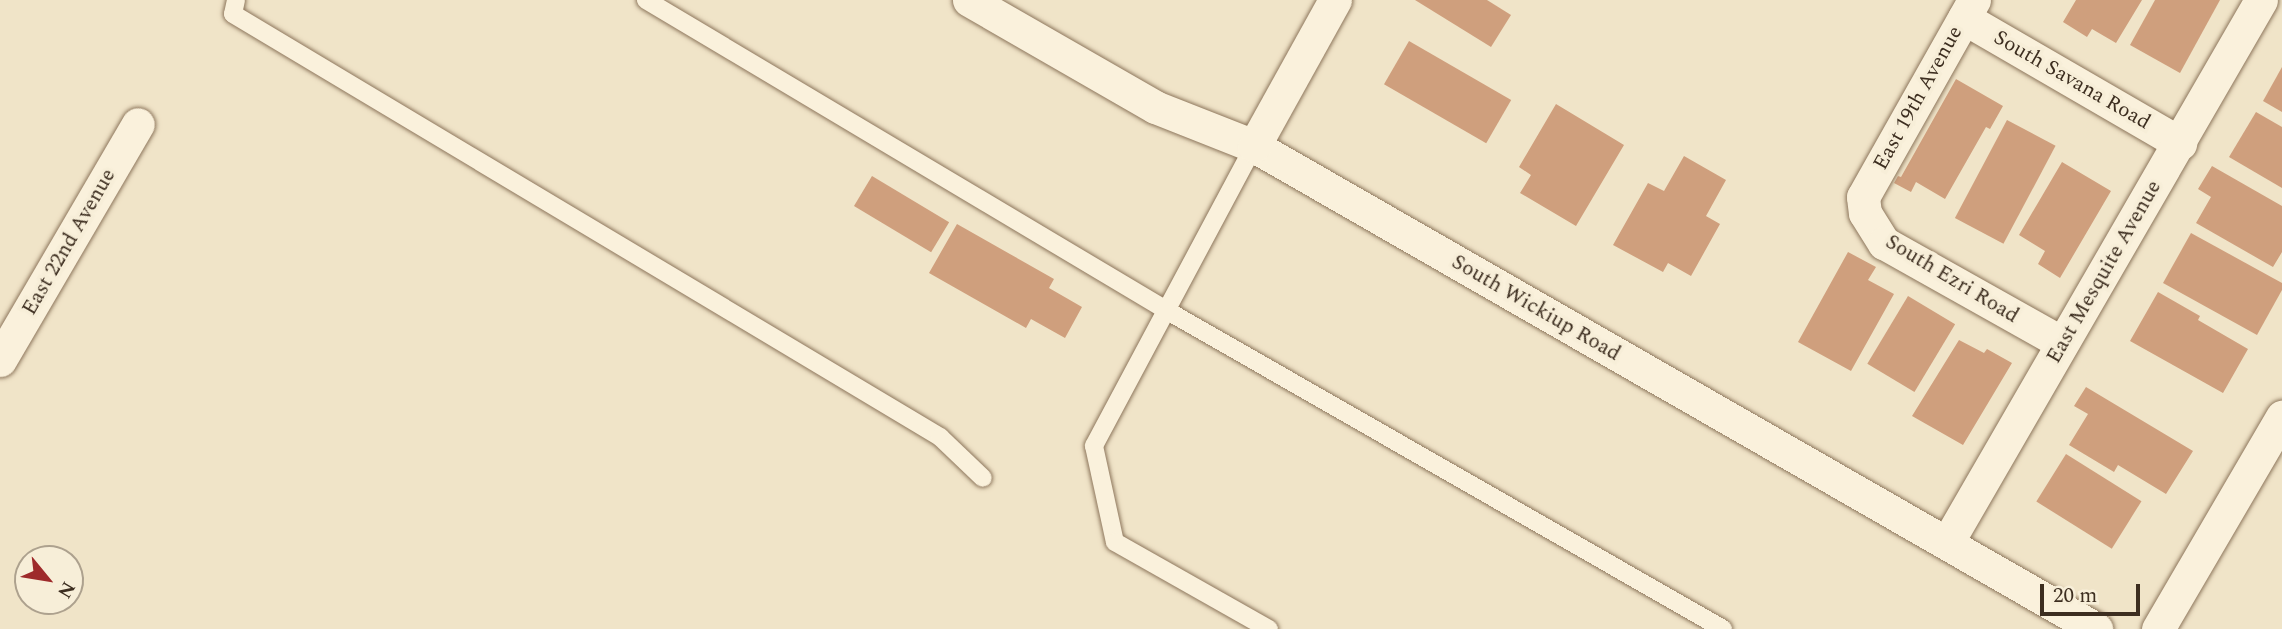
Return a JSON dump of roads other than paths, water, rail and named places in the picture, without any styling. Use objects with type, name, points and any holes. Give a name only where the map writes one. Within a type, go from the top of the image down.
[{"type":"street","name":"South Wickiup Road","points":[[970,0],[1155,107],[1254,146],[2096,629]]},
{"type":"street","points":[[1254,146],[1335,0]]},
{"type":"street","name":"East Mesquite Avenue","points":[[1947,544],[2261,0]]},
{"type":"street","name":"South Savana Road","points":[[1969,9],[2180,143]]},
{"type":"street","name":"East 19th Avenue","points":[[1863,197],[1969,9]]},
{"type":"street","name":"East 22nd Avenue","points":[[0,360],[138,124]]},
{"type":"street","name":"South Ezri Road","points":[[1863,197],[1865,213],[1884,243],[2063,343]]},
{"type":"street","points":[[2158,629],[2282,417]]},
{"type":"lane","points":[[236,0],[233,14],[940,437],[983,478]]},
{"type":"lane","points":[[646,0],[1166,310],[1723,629]]},
{"type":"lane","points":[[1254,146],[1094,446],[1115,542],[1269,629]]}]
